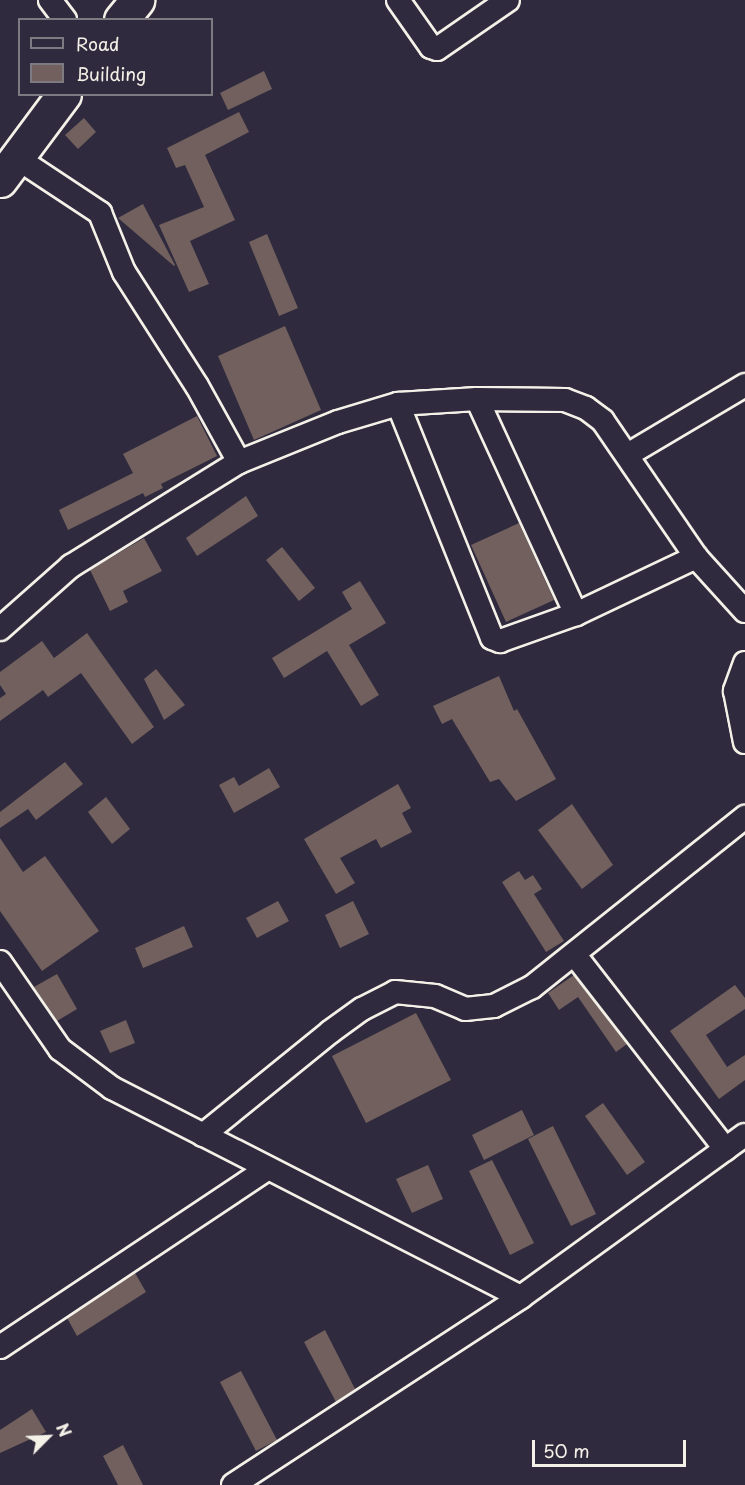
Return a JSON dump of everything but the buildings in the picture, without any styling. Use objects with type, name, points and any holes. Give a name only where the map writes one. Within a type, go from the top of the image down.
[{"type":"street","points":[[50,0],[64,18]]},
{"type":"street","points":[[122,18],[136,0]]},
{"type":"street","points":[[398,0],[431,47],[437,49],[508,0]]},
{"type":"street","points":[[63,96],[9,169],[100,213],[124,272],[197,386],[239,462]]},
{"type":"street","points":[[629,454],[745,385]]},
{"type":"street","points":[[0,629],[71,566],[239,462],[338,422],[398,404],[477,399],[565,400],[586,408],[603,421],[629,454],[696,557],[745,611]]},
{"type":"street","points":[[477,399],[576,614]]},
{"type":"street","points":[[398,404],[492,638],[500,641],[576,614],[696,557]]},
{"type":"street","points":[[745,663],[735,691],[745,742]]},
{"type":"street","points":[[203,1135],[330,1032],[362,1009],[395,992],[435,996],[465,1009],[494,1006],[532,987],[745,817]]},
{"type":"street","points":[[574,954],[725,1149]]},
{"type":"street","points":[[0,962],[60,1049],[83,1069],[112,1088],[521,1297]]},
{"type":"street","points":[[233,1485],[521,1297],[745,1135]]},
{"type":"street","points":[[0,1347],[268,1168]]}]
